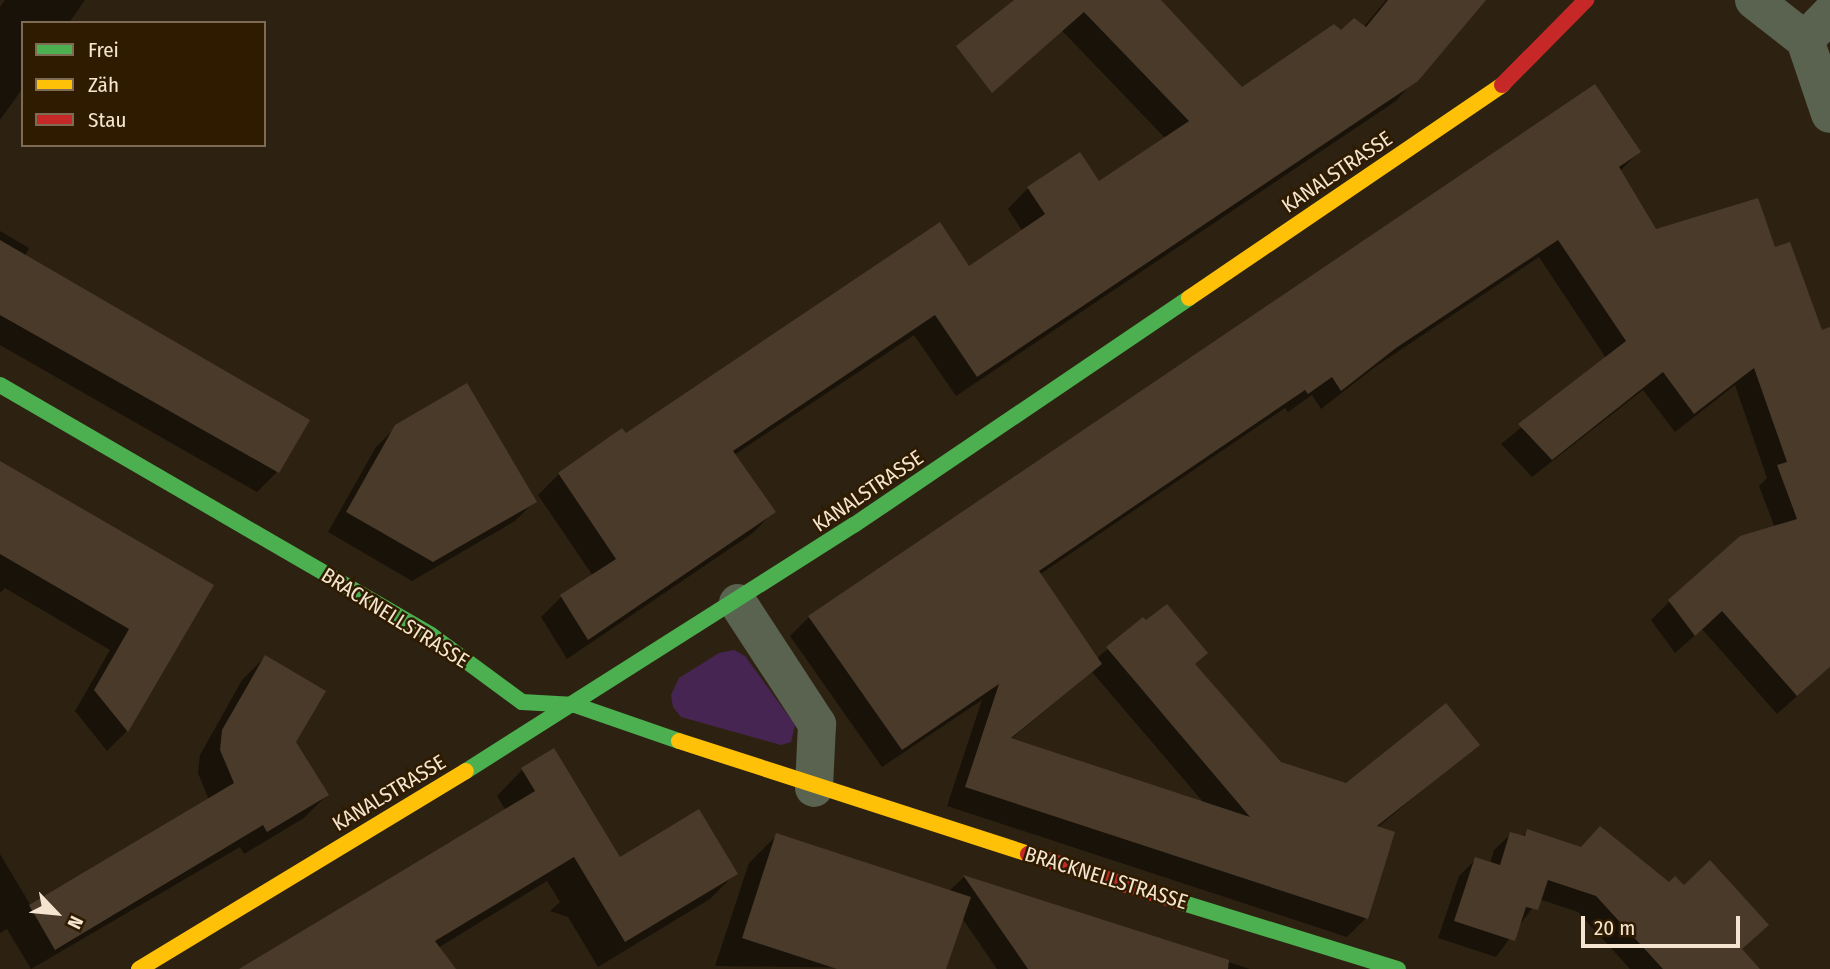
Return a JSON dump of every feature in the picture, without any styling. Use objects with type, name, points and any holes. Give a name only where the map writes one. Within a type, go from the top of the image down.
[{"type":"street","name":"KANALSTRASSE","points":[[139,969],[738,603],[1492,93],[1522,68],[1586,0]]},
{"type":"street","points":[[1754,0],[1817,27],[1830,114]]},
{"type":"street","name":"BRACKNELLSTRASSE","points":[[0,385],[431,635],[522,702],[575,705],[814,788],[1398,969]]},
{"type":"street","points":[[738,603],[817,724],[814,788]]},
{"type":"shaded area","points":[[734,650],[745,656],[795,725],[791,742],[781,745],[681,717],[673,707],[671,695],[679,678],[719,653]]},
{"type":"building","points":[[1014,0],[1161,0],[1242,87],[1334,24],[1341,30],[1354,18],[1366,27],[1388,0],[1486,0],[1418,81],[977,377],[935,315],[733,451],[776,512],[588,640],[560,595],[616,559],[558,473],[622,428],[626,433],[940,222],[969,266],[1045,214],[1027,187],[1080,152],[1099,181],[1189,121],[1084,12],[992,93],[956,46]]},
{"type":"building","points":[[1595,84],[1641,152],[1619,167],[1656,229],[1758,198],[1775,247],[1790,242],[1822,330],[1830,327],[1830,667],[1797,696],[1722,611],[1695,636],[1668,600],[1740,536],[1797,519],[1777,465],[1787,462],[1754,368],[1694,414],[1663,372],[1552,460],[1518,424],[1626,341],[1558,240],[1396,348],[1341,391],[1332,377],[1308,394],[1305,390],[1039,571],[1102,664],[1011,738],[1250,817],[1106,647],[1143,617],[1146,620],[1167,604],[1208,653],[1195,664],[1281,762],[1346,783],[1446,703],[1480,745],[1377,826],[1395,832],[1368,919],[965,787],[999,684],[902,750],[808,616]]},
{"type":"building","points":[[0,240],[310,420],[279,473],[0,315]]},
{"type":"building","points":[[467,383],[537,502],[433,562],[346,512],[395,425]]},
{"type":"building","points":[[0,461],[214,585],[128,732],[94,690],[129,629],[0,554]]},
{"type":"building","points":[[265,655],[326,691],[296,742],[329,795],[267,832],[263,825],[55,950],[29,905],[234,783],[220,750],[222,730]]},
{"type":"building","points":[[554,748],[620,857],[699,809],[738,874],[625,942],[574,857],[435,941],[456,969],[239,969],[535,791],[521,768]]},
{"type":"building","points":[[1600,826],[1669,882],[1675,876],[1684,885],[1710,860],[1769,925],[1742,949],[1760,969],[1663,969],[1596,896],[1548,880],[1538,910],[1526,907],[1515,941],[1454,921],[1475,857],[1500,865],[1510,832],[1525,836],[1527,829],[1581,847]]},
{"type":"building","points":[[776,833],[971,897],[946,969],[837,969],[742,938]]},
{"type":"building","points":[[963,875],[1229,960],[1228,969],[1028,969]]},
{"type":"traffic: fast","points":[[466,771],[854,525],[1189,298]]},
{"type":"traffic: fast","points":[[0,385],[431,635],[522,702],[575,705],[679,741]]},
{"type":"traffic: fast","points":[[1180,902],[1398,969]]},
{"type":"traffic: slow","points":[[1189,298],[1502,85]]},
{"type":"traffic: slow","points":[[679,741],[1028,854]]},
{"type":"traffic: slow","points":[[139,969],[466,771]]},
{"type":"traffic: jam","points":[[1502,85],[1586,0]]},
{"type":"traffic: jam","points":[[1028,854],[1180,902]]}]
